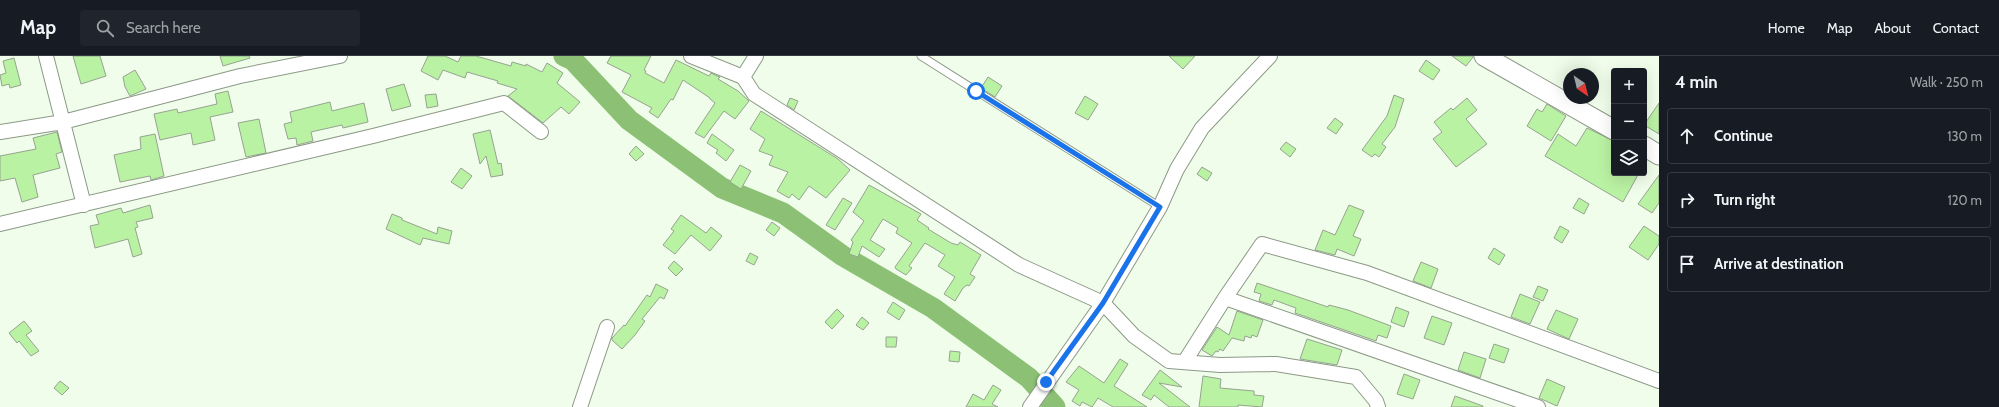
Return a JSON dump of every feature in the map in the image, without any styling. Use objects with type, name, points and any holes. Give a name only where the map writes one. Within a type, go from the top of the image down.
[{"type":"street","points":[[46,56],[84,205]]},
{"type":"street","points":[[0,132],[63,122],[240,76],[340,56]]},
{"type":"street","points":[[691,56],[743,77],[754,94],[1019,265],[1103,303],[1134,336],[1169,361],[1185,361],[1220,366],[1276,364],[1356,377],[1376,401],[1378,407]]},
{"type":"street","points":[[743,77],[756,56]]},
{"type":"street","points":[[1033,403],[1046,382],[1103,303],[1160,207],[1177,169],[1202,128],[1270,56]]},
{"type":"street","points":[[1484,56],[1611,128]]},
{"type":"street","points":[[0,224],[504,103],[541,132]]},
{"type":"street","points":[[1647,148],[1659,155]]},
{"type":"street","points":[[1185,361],[1225,298],[1262,244],[1367,273],[1659,381]]},
{"type":"street","points":[[1225,298],[1538,407]]},
{"type":"street","points":[[580,407],[608,328]]},
{"type":"lane","points":[[922,56],[1160,207]]},
{"type":"building","points":[[73,56],[100,56],[106,76],[81,84]]},
{"type":"building","points":[[220,56],[249,56],[250,58],[223,66]]},
{"type":"building","points":[[428,56],[445,56],[458,62],[461,56],[476,56],[511,66],[512,62],[526,66],[526,64],[542,72],[547,63],[563,73],[557,83],[580,102],[569,114],[561,107],[543,123],[508,96],[517,89],[497,83],[498,81],[467,72],[465,78],[443,70],[438,80],[421,71]]},
{"type":"building","points":[[611,56],[651,56],[644,70],[646,71],[645,73],[664,83],[676,60],[709,76],[711,73],[720,77],[718,79],[738,91],[749,101],[735,119],[724,111],[704,138],[695,133],[715,103],[710,98],[683,80],[673,100],[671,99],[658,118],[649,112],[652,108],[622,92],[631,75],[607,63]]},
{"type":"building","points":[[1169,56],[1195,56],[1183,69]]},
{"type":"building","points":[[1452,56],[1473,56],[1473,57],[1466,66]]},
{"type":"building","points":[[14,58],[21,85],[10,88],[9,84],[2,86],[0,75],[6,73],[3,61]]},
{"type":"building","points":[[1426,60],[1440,70],[1433,80],[1419,71]]},
{"type":"building","points":[[135,70],[146,89],[130,96],[125,87],[123,77]]},
{"type":"building","points":[[988,77],[1002,86],[995,97],[981,88]]},
{"type":"building","points":[[404,84],[411,106],[392,111],[386,89]]},
{"type":"building","points":[[228,91],[233,112],[210,117],[215,140],[193,145],[191,133],[160,140],[154,114],[177,109],[178,113],[217,104],[215,94]]},
{"type":"building","points":[[436,94],[438,106],[427,108],[425,95]]},
{"type":"building","points":[[1394,95],[1404,99],[1395,127],[1382,144],[1386,147],[1379,157],[1375,154],[1372,157],[1362,150],[1387,116]]},
{"type":"building","points":[[1085,96],[1098,104],[1088,120],[1075,113]]},
{"type":"building","points":[[790,98],[798,101],[794,110],[787,105]]},
{"type":"building","points":[[1467,98],[1477,110],[1466,119],[1487,144],[1456,167],[1433,139],[1442,132],[1434,122],[1451,108],[1453,110]]},
{"type":"building","points":[[330,102],[332,111],[364,103],[368,122],[343,128],[342,125],[311,132],[313,141],[297,145],[296,138],[288,139],[284,124],[292,122],[290,112]]},
{"type":"building","points":[[1659,103],[1659,134],[1647,127],[1647,121]]},
{"type":"building","points":[[1547,104],[1566,116],[1551,141],[1527,126],[1537,109],[1542,112]]},
{"type":"building","points":[[761,111],[838,159],[850,170],[826,198],[809,186],[799,200],[792,194],[789,198],[777,191],[788,172],[769,165],[773,156],[759,151],[765,139],[750,129]]},
{"type":"building","points":[[1335,118],[1343,124],[1336,134],[1327,128]]},
{"type":"building","points":[[259,119],[266,153],[246,157],[238,123]]},
{"type":"building","points":[[1587,128],[1611,140],[1611,176],[1637,176],[1623,202],[1545,156],[1558,134],[1576,146]]},
{"type":"building","points":[[490,130],[498,164],[501,163],[503,175],[491,177],[486,156],[480,164],[473,134]]},
{"type":"building","points":[[57,132],[62,152],[56,154],[60,168],[33,175],[38,197],[22,202],[15,178],[0,181],[0,156],[36,149],[33,138]]},
{"type":"building","points":[[155,134],[164,176],[151,180],[150,176],[120,182],[114,155],[141,149],[140,137]]},
{"type":"building","points":[[712,134],[734,150],[726,161],[716,153],[718,150],[707,143]]},
{"type":"building","points":[[1286,142],[1296,149],[1290,157],[1280,149]]},
{"type":"building","points":[[636,146],[644,154],[636,161],[629,154]]},
{"type":"building","points":[[740,165],[751,171],[741,189],[730,182]]},
{"type":"building","points":[[1202,167],[1212,173],[1207,181],[1197,174]]},
{"type":"building","points":[[461,168],[472,176],[462,189],[451,182]]},
{"type":"building","points":[[1659,175],[1659,203],[1652,213],[1638,204]]},
{"type":"building","points":[[869,185],[921,214],[917,220],[929,228],[928,229],[951,243],[958,245],[960,242],[981,255],[970,274],[975,277],[969,286],[967,285],[963,288],[955,301],[944,294],[955,277],[938,266],[945,255],[925,243],[909,266],[912,268],[906,275],[896,269],[895,267],[912,243],[896,233],[898,228],[883,219],[870,240],[885,249],[879,257],[862,246],[858,257],[849,254],[853,242],[851,240],[864,221],[853,212]]},
{"type":"building","points":[[843,198],[852,203],[835,230],[826,225]]},
{"type":"building","points":[[1579,198],[1589,204],[1584,214],[1573,208]]},
{"type":"building","points":[[150,205],[153,218],[136,222],[138,227],[135,228],[142,254],[133,257],[128,239],[95,248],[90,226],[99,224],[96,215],[121,208],[123,213]]},
{"type":"building","points":[[1349,205],[1364,211],[1353,236],[1361,239],[1354,256],[1337,249],[1335,255],[1315,250],[1323,230],[1335,235]]},
{"type":"building","points":[[392,214],[402,218],[402,220],[437,234],[438,227],[452,231],[449,244],[423,238],[420,245],[386,229]]},
{"type":"building","points":[[681,215],[706,233],[711,227],[722,236],[710,251],[691,235],[675,254],[663,245],[674,231],[671,229]]},
{"type":"building","points":[[772,222],[780,228],[774,236],[766,230]]},
{"type":"building","points":[[1560,226],[1569,231],[1562,243],[1554,238]]},
{"type":"building","points":[[1644,226],[1659,236],[1659,244],[1648,260],[1629,247]]},
{"type":"building","points":[[1494,248],[1505,255],[1499,265],[1488,258]]},
{"type":"building","points":[[750,253],[758,257],[754,265],[746,261]]},
{"type":"building","points":[[674,261],[683,269],[676,276],[668,268]]},
{"type":"building","points":[[1421,262],[1438,269],[1431,288],[1413,281]]},
{"type":"building","points":[[1257,283],[1328,307],[1329,305],[1348,310],[1391,326],[1387,338],[1378,335],[1376,341],[1295,313],[1296,308],[1274,300],[1272,305],[1259,301],[1261,294],[1254,292]]},
{"type":"building","points":[[656,284],[668,290],[664,299],[660,297],[642,319],[645,321],[635,335],[622,349],[612,340],[612,338],[624,325],[625,326],[647,295],[650,297]]},
{"type":"building","points":[[1538,286],[1548,290],[1543,301],[1533,297]]},
{"type":"building","points":[[1520,294],[1540,302],[1530,324],[1511,317]]},
{"type":"building","points":[[893,302],[905,310],[899,320],[887,312]]},
{"type":"building","points":[[1396,307],[1409,312],[1404,327],[1391,322]]},
{"type":"building","points":[[837,309],[844,316],[832,329],[825,322]]},
{"type":"building","points":[[1556,310],[1578,319],[1569,339],[1547,329]]},
{"type":"building","points":[[1237,311],[1263,320],[1257,337],[1252,335],[1251,338],[1245,336],[1244,341],[1232,338],[1223,351],[1220,349],[1212,356],[1202,350],[1217,327],[1229,335]]},
{"type":"building","points":[[1432,316],[1452,323],[1444,345],[1424,338]]},
{"type":"building","points":[[862,317],[869,323],[863,330],[856,325]]},
{"type":"building","points":[[24,321],[32,331],[26,335],[39,351],[31,356],[19,341],[17,343],[9,333]]},
{"type":"building","points":[[886,337],[897,337],[896,347],[886,347]]},
{"type":"building","points":[[1307,339],[1342,350],[1337,365],[1300,359]]},
{"type":"building","points":[[1494,344],[1509,349],[1504,363],[1489,358]]},
{"type":"building","points":[[950,351],[960,352],[959,362],[949,361]]},
{"type":"building","points":[[1464,352],[1486,359],[1480,378],[1458,370]]},
{"type":"building","points":[[1120,359],[1128,364],[1114,386],[1147,407],[1113,407],[1098,398],[1092,407],[1082,402],[1080,406],[1072,401],[1079,390],[1066,382],[1079,366],[1104,383]]},
{"type":"building","points":[[1160,370],[1182,387],[1159,383],[1190,407],[1169,407],[1154,395],[1151,400],[1142,395]]},
{"type":"building","points":[[1404,374],[1420,380],[1413,399],[1397,394]]},
{"type":"building","points":[[1203,376],[1221,379],[1220,388],[1254,391],[1254,395],[1264,396],[1262,407],[1238,405],[1238,407],[1199,407]]},
{"type":"building","points":[[1547,379],[1565,387],[1557,406],[1539,398]]},
{"type":"building","points":[[60,381],[69,388],[62,395],[54,388]]},
{"type":"building","points":[[993,385],[1001,390],[992,404],[998,407],[966,407],[973,394],[984,400]]},
{"type":"building","points":[[1455,396],[1483,406],[1483,407],[1451,407]]},
{"type":"waterway","points":[[564,56],[573,60],[629,120],[722,188],[783,213],[843,256],[933,308],[1029,378],[1055,407]]},
{"type":"route","points":[[976,91],[1160,207],[1115,280],[1103,303],[1046,382]]}]
